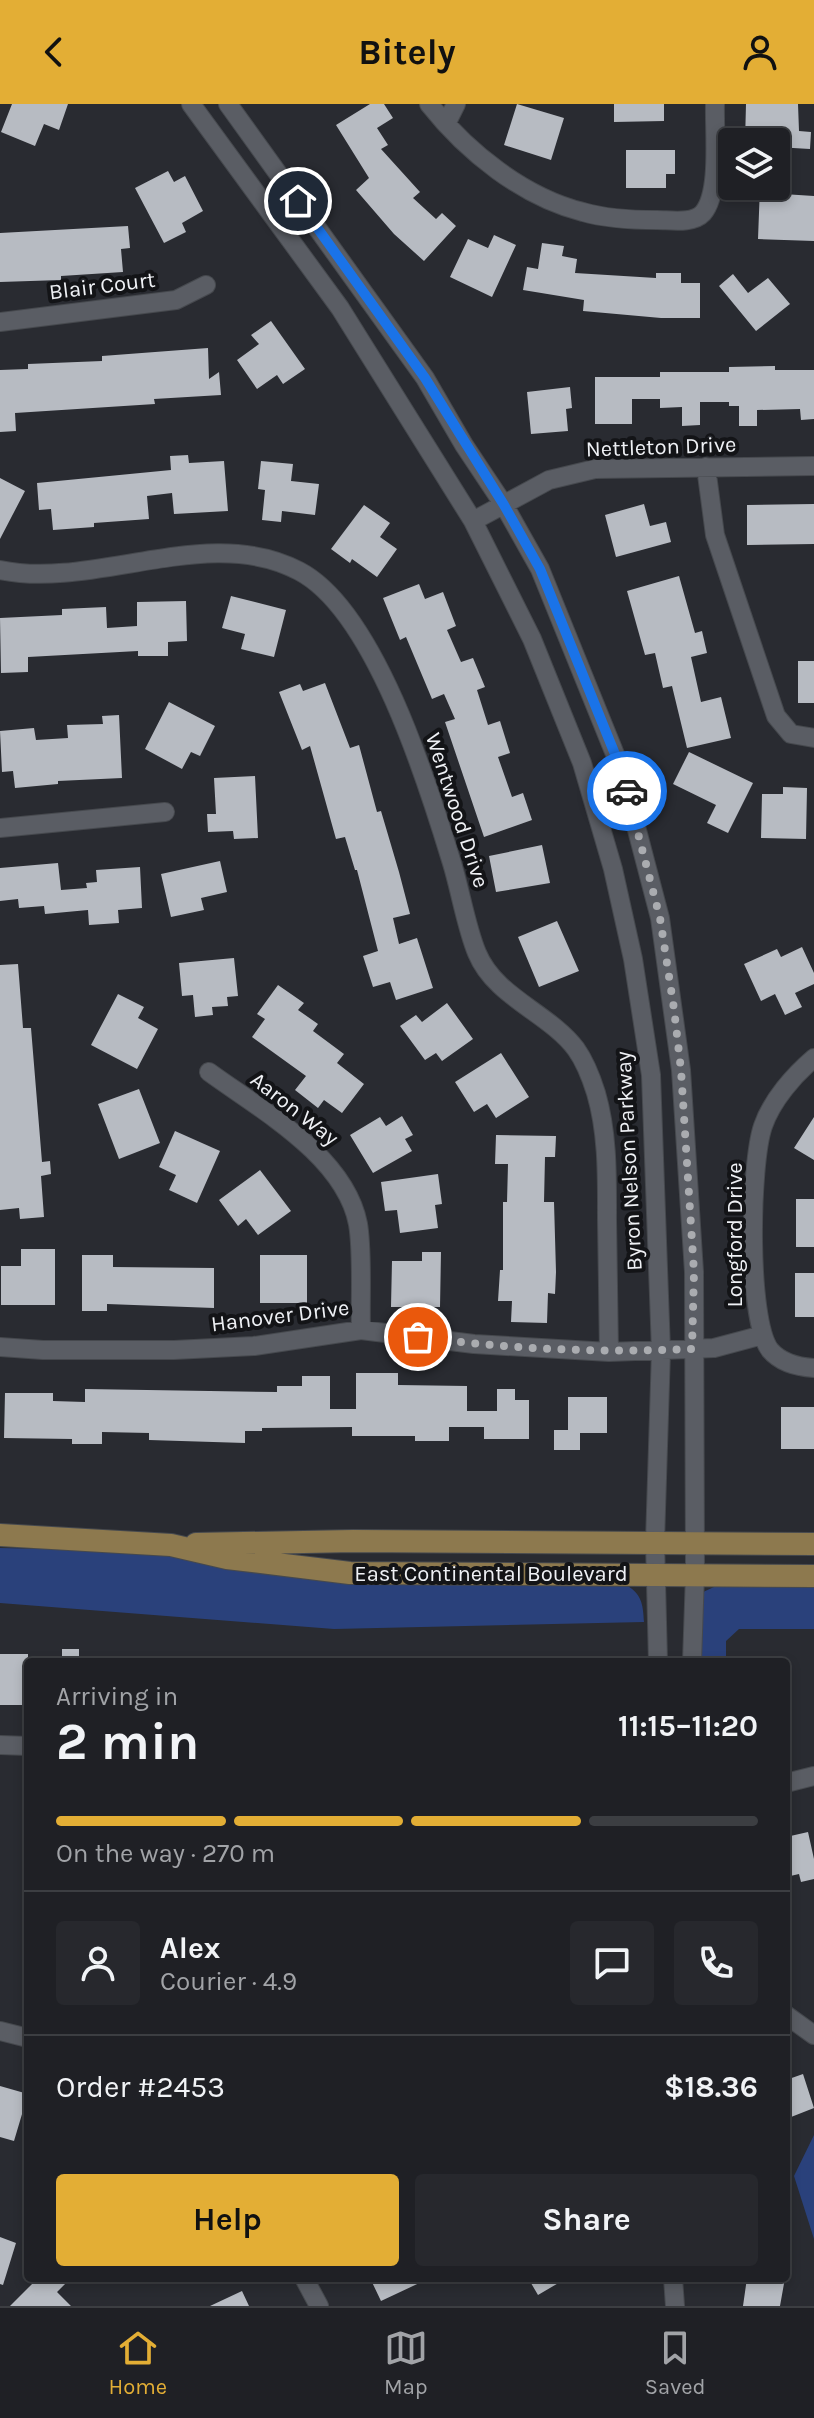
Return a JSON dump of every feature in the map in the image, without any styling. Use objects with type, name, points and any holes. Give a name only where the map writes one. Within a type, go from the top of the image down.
[{"type":"main road","name":"East Continental Boulevard","points":[[0,1535],[171,1545],[231,1541],[814,1544]]},
{"type":"main road","name":"East Continental Boulevard","points":[[171,1545],[227,1558],[350,1573],[814,1576]]},
{"type":"street","name":"Byron Nelson Parkway","points":[[191,104],[340,308],[473,521],[543,667],[582,763],[613,869],[633,959],[651,1075],[661,1351],[655,1542],[658,1658]]},
{"type":"street","points":[[228,104],[425,378],[504,505],[540,569],[621,769],[660,918],[681,1070],[694,1272],[695,1574],[692,1658]]},
{"type":"street","points":[[429,104],[465,144],[533,191],[582,212],[624,220],[688,220],[700,217],[711,202],[715,104]]},
{"type":"street","points":[[446,124],[456,104]]},
{"type":"street","name":"Blair Court","points":[[0,322],[176,300],[206,285]]},
{"type":"street","name":"Nettleton Drive","points":[[473,521],[549,480],[595,469],[814,466]]},
{"type":"street","points":[[706,467],[715,535],[776,716],[791,734],[814,738]]},
{"type":"street","name":"Wentwood Drive","points":[[0,570],[22,574],[91,570],[187,556],[229,555],[281,563],[317,581],[334,597],[378,669],[411,740],[451,858],[477,954],[503,987],[575,1047],[589,1069],[602,1124],[606,1160],[609,1352]]},
{"type":"street","points":[[0,828],[165,812]]},
{"type":"street","name":"Longford Drive","points":[[763,1335],[756,1302],[754,1183],[758,1143],[764,1122],[795,1074],[814,1058]]},
{"type":"street","name":"Aaron Way","points":[[209,1072],[303,1142],[329,1166],[348,1194],[358,1225],[361,1330]]},
{"type":"street","name":"Hanover Drive","points":[[0,1347],[174,1350],[254,1346],[361,1330],[474,1344],[609,1352],[714,1348],[763,1335]]},
{"type":"street","points":[[763,1335],[769,1348],[780,1359],[814,1368]]},
{"type":"street","points":[[0,1745],[24,1746]]},
{"type":"street","points":[[790,1782],[814,1776]]},
{"type":"street","points":[[790,2018],[814,2035]]},
{"type":"street","points":[[0,2031],[24,2037]]},
{"type":"street","points":[[306,2282],[319,2306]]},
{"type":"street","points":[[673,2282],[675,2306]]},
{"type":"shaded area","points":[[0,1548],[140,1551],[268,1572],[624,1584],[635,1591],[640,1600],[644,1622],[334,1629],[0,1603]]},
{"type":"shaded area","points":[[716,1586],[814,1587],[814,1629],[739,1629],[726,1641],[726,1658],[696,1658],[699,1594]]},
{"type":"shaded area","points":[[814,2135],[814,2239],[794,2176]]},
{"type":"building","points":[[12,104],[68,104],[59,130],[44,124],[35,146],[1,132]]},
{"type":"building","points":[[370,104],[384,104],[393,118],[377,128],[388,145],[381,149],[420,192],[413,198],[436,219],[442,213],[456,226],[424,261],[394,234],[356,190],[369,178],[336,125]]},
{"type":"building","points":[[517,104],[564,118],[551,160],[504,145]]},
{"type":"building","points":[[614,104],[664,104],[664,121],[614,122]]},
{"type":"building","points":[[746,104],[798,104],[799,131],[811,132],[810,149],[790,148],[790,128],[745,128]]},
{"type":"building","points":[[626,150],[675,150],[675,174],[666,174],[666,188],[626,188]]},
{"type":"building","points":[[168,171],[174,182],[185,176],[203,211],[182,223],[186,232],[164,243],[135,188]]},
{"type":"building","points":[[790,194],[814,196],[814,241],[758,239],[759,200],[790,200]]},
{"type":"building","points":[[128,226],[130,248],[121,249],[123,272],[61,276],[61,280],[0,282],[0,233]]},
{"type":"building","points":[[494,235],[516,245],[492,297],[450,277],[468,239],[488,248]]},
{"type":"building","points":[[542,243],[564,246],[562,256],[577,259],[575,273],[656,278],[656,273],[681,273],[681,283],[700,283],[700,318],[583,311],[584,300],[523,290],[527,267],[538,269]]},
{"type":"building","points":[[733,274],[748,293],[768,278],[790,304],[756,331],[719,286]]},
{"type":"building","points":[[271,321],[305,369],[283,384],[277,375],[257,389],[237,360],[259,344],[251,335]]},
{"type":"building","points":[[208,348],[209,379],[219,372],[221,395],[154,399],[155,404],[15,413],[16,431],[0,432],[0,370],[28,369],[28,364],[102,361],[102,356]]},
{"type":"building","points":[[775,366],[775,370],[814,370],[814,419],[801,420],[800,409],[757,410],[757,426],[739,426],[739,406],[729,406],[729,402],[700,402],[700,425],[682,426],[682,407],[660,408],[660,399],[632,399],[632,424],[595,424],[595,377],[660,377],[660,372],[729,372],[729,367]]},
{"type":"building","points":[[570,387],[572,408],[566,409],[568,431],[531,434],[527,392]]},
{"type":"building","points":[[188,455],[189,463],[224,461],[228,511],[174,514],[172,493],[147,496],[149,519],[53,530],[51,509],[39,510],[37,483],[171,470],[170,456]]},
{"type":"building","points":[[261,461],[293,464],[291,481],[319,484],[315,515],[282,511],[281,522],[262,520],[265,490],[258,489]]},
{"type":"building","points":[[0,478],[25,491],[0,539]]},
{"type":"building","points":[[644,504],[650,526],[666,522],[671,542],[616,557],[605,515]]},
{"type":"building","points":[[814,504],[814,544],[747,545],[747,505]]},
{"type":"building","points":[[364,505],[390,523],[380,537],[397,549],[377,577],[331,549]]},
{"type":"building","points":[[679,576],[695,633],[702,631],[707,653],[691,657],[701,702],[721,697],[731,738],[687,748],[672,686],[663,688],[655,653],[645,655],[627,591]]},
{"type":"building","points":[[419,584],[425,599],[443,592],[456,626],[447,630],[461,662],[473,658],[485,687],[477,690],[488,725],[500,721],[510,753],[498,757],[512,797],[523,793],[532,820],[484,837],[445,722],[455,719],[444,694],[432,699],[406,637],[400,640],[383,598]]},
{"type":"building","points":[[231,596],[286,610],[274,657],[241,649],[245,634],[222,628]]},
{"type":"building","points":[[186,601],[187,641],[168,642],[168,656],[138,656],[138,651],[28,657],[28,672],[1,673],[0,618],[62,615],[62,609],[106,607],[107,628],[137,626],[137,602]]},
{"type":"building","points":[[798,661],[814,661],[814,703],[798,703]]},
{"type":"building","points":[[325,683],[350,748],[359,745],[377,812],[381,811],[399,872],[410,914],[393,918],[399,944],[417,938],[433,988],[396,1000],[390,982],[373,987],[363,956],[378,951],[357,870],[345,837],[336,839],[310,746],[302,750],[279,692],[300,684],[303,691]]},
{"type":"building","points":[[169,702],[215,726],[200,756],[191,752],[182,769],[145,749]]},
{"type":"building","points":[[119,715],[122,778],[58,781],[58,784],[15,788],[13,771],[2,772],[0,731],[34,728],[36,740],[68,738],[67,725],[103,724],[102,716]]},
{"type":"building","points":[[689,752],[753,783],[728,833],[707,823],[716,805],[673,784]]},
{"type":"building","points":[[255,776],[258,838],[234,839],[233,831],[208,832],[207,814],[216,814],[214,778]]},
{"type":"building","points":[[783,787],[807,788],[806,839],[761,838],[762,794],[783,794]]},
{"type":"building","points":[[542,845],[550,883],[496,892],[489,856]]},
{"type":"building","points":[[220,861],[227,892],[201,898],[204,910],[171,917],[161,874]]},
{"type":"building","points":[[58,863],[61,890],[87,888],[86,883],[97,882],[96,870],[140,867],[142,908],[118,910],[119,923],[89,925],[88,910],[45,914],[44,906],[19,908],[18,899],[0,901],[0,868]]},
{"type":"building","points":[[557,921],[579,971],[539,987],[518,937]]},
{"type":"building","points":[[802,947],[814,973],[814,984],[795,993],[802,1007],[785,1015],[775,994],[761,1001],[744,964],[777,949],[781,957]]},
{"type":"building","points":[[234,958],[238,996],[227,997],[228,1006],[212,1007],[213,1015],[195,1017],[193,995],[182,996],[179,963]]},
{"type":"building","points":[[18,964],[23,1028],[31,1028],[42,1162],[50,1161],[51,1174],[41,1176],[44,1217],[20,1219],[19,1208],[0,1210],[0,965]]},
{"type":"building","points":[[278,985],[304,1003],[298,1010],[318,1024],[313,1031],[344,1054],[337,1063],[364,1084],[342,1113],[324,1100],[318,1108],[295,1090],[306,1076],[252,1037],[265,1019],[257,1014]]},
{"type":"building","points":[[118,994],[144,1007],[138,1018],[158,1029],[137,1069],[91,1045]]},
{"type":"building","points":[[447,1003],[473,1039],[442,1061],[436,1053],[425,1060],[400,1026],[416,1015],[422,1022]]},
{"type":"building","points":[[501,1053],[529,1097],[496,1118],[487,1104],[474,1112],[455,1082]]},
{"type":"building","points":[[139,1089],[160,1143],[119,1159],[98,1104]]},
{"type":"building","points":[[402,1116],[413,1135],[405,1139],[412,1151],[373,1173],[350,1135],[380,1117],[386,1126]]},
{"type":"building","points":[[814,1117],[814,1160],[794,1148]]},
{"type":"building","points":[[175,1131],[220,1151],[197,1203],[169,1190],[176,1175],[159,1167]]},
{"type":"building","points":[[496,1135],[556,1136],[555,1157],[545,1157],[544,1202],[554,1202],[556,1272],[555,1294],[548,1293],[547,1323],[511,1322],[512,1301],[498,1301],[500,1270],[503,1270],[503,1202],[507,1202],[508,1164],[495,1164]]},
{"type":"building","points":[[260,1170],[291,1211],[258,1235],[246,1219],[238,1226],[219,1200]]},
{"type":"building","points":[[438,1174],[442,1204],[435,1205],[438,1228],[400,1233],[397,1210],[385,1211],[381,1182]]},
{"type":"building","points":[[796,1199],[814,1199],[814,1247],[796,1247]]},
{"type":"building","points":[[21,1249],[55,1249],[55,1305],[1,1305],[1,1266],[21,1266]]},
{"type":"building","points":[[422,1252],[441,1252],[440,1307],[391,1307],[392,1261],[422,1261]]},
{"type":"building","points":[[82,1255],[113,1255],[113,1267],[214,1268],[214,1308],[107,1304],[107,1311],[82,1311]]},
{"type":"building","points":[[260,1255],[307,1255],[307,1303],[260,1303]]},
{"type":"building","points":[[795,1273],[814,1273],[814,1317],[795,1317]]},
{"type":"building","points":[[356,1373],[398,1373],[398,1385],[467,1386],[467,1411],[497,1411],[497,1389],[515,1389],[515,1400],[529,1400],[529,1439],[484,1439],[484,1427],[449,1427],[449,1441],[415,1441],[415,1436],[352,1436],[352,1427],[262,1428],[262,1431],[245,1431],[245,1443],[149,1440],[149,1433],[102,1432],[102,1444],[72,1444],[72,1439],[4,1438],[5,1393],[53,1393],[53,1401],[85,1402],[85,1389],[277,1392],[277,1386],[302,1386],[302,1376],[330,1376],[330,1409],[356,1409]]},
{"type":"building","points":[[568,1397],[607,1397],[607,1433],[580,1433],[580,1450],[554,1450],[554,1430],[568,1430]]},
{"type":"building","points":[[781,1407],[814,1407],[814,1449],[781,1449]]},
{"type":"building","points":[[62,1649],[79,1649],[79,1658],[62,1658]]},
{"type":"building","points":[[0,1654],[28,1654],[28,1658],[24,1658],[24,1705],[0,1705]]},
{"type":"building","points":[[808,1832],[814,1859],[814,1879],[801,1882],[799,1874],[790,1876],[790,1836]]},
{"type":"building","points":[[803,2074],[814,2108],[790,2117],[790,2079]]},
{"type":"building","points":[[0,2086],[24,2093],[24,2107],[14,2141],[0,2137]]},
{"type":"building","points":[[0,2237],[16,2243],[3,2285],[0,2284]]},
{"type":"building","points":[[34,2282],[67,2282],[57,2292],[71,2306],[10,2306]]},
{"type":"building","points":[[372,2282],[421,2282],[381,2301]]},
{"type":"building","points":[[530,2282],[560,2282],[538,2295]]},
{"type":"building","points":[[746,2282],[784,2282],[780,2306],[743,2306]]},
{"type":"building","points":[[242,2291],[249,2306],[210,2306]]},
{"type":"way so far","points":[[418,1337],[474,1344],[609,1352],[692,1349],[694,1272],[674,1009],[660,918],[627,791]]},
{"type":"route","points":[[298,201],[425,378],[540,569],[621,769],[627,791]]}]
